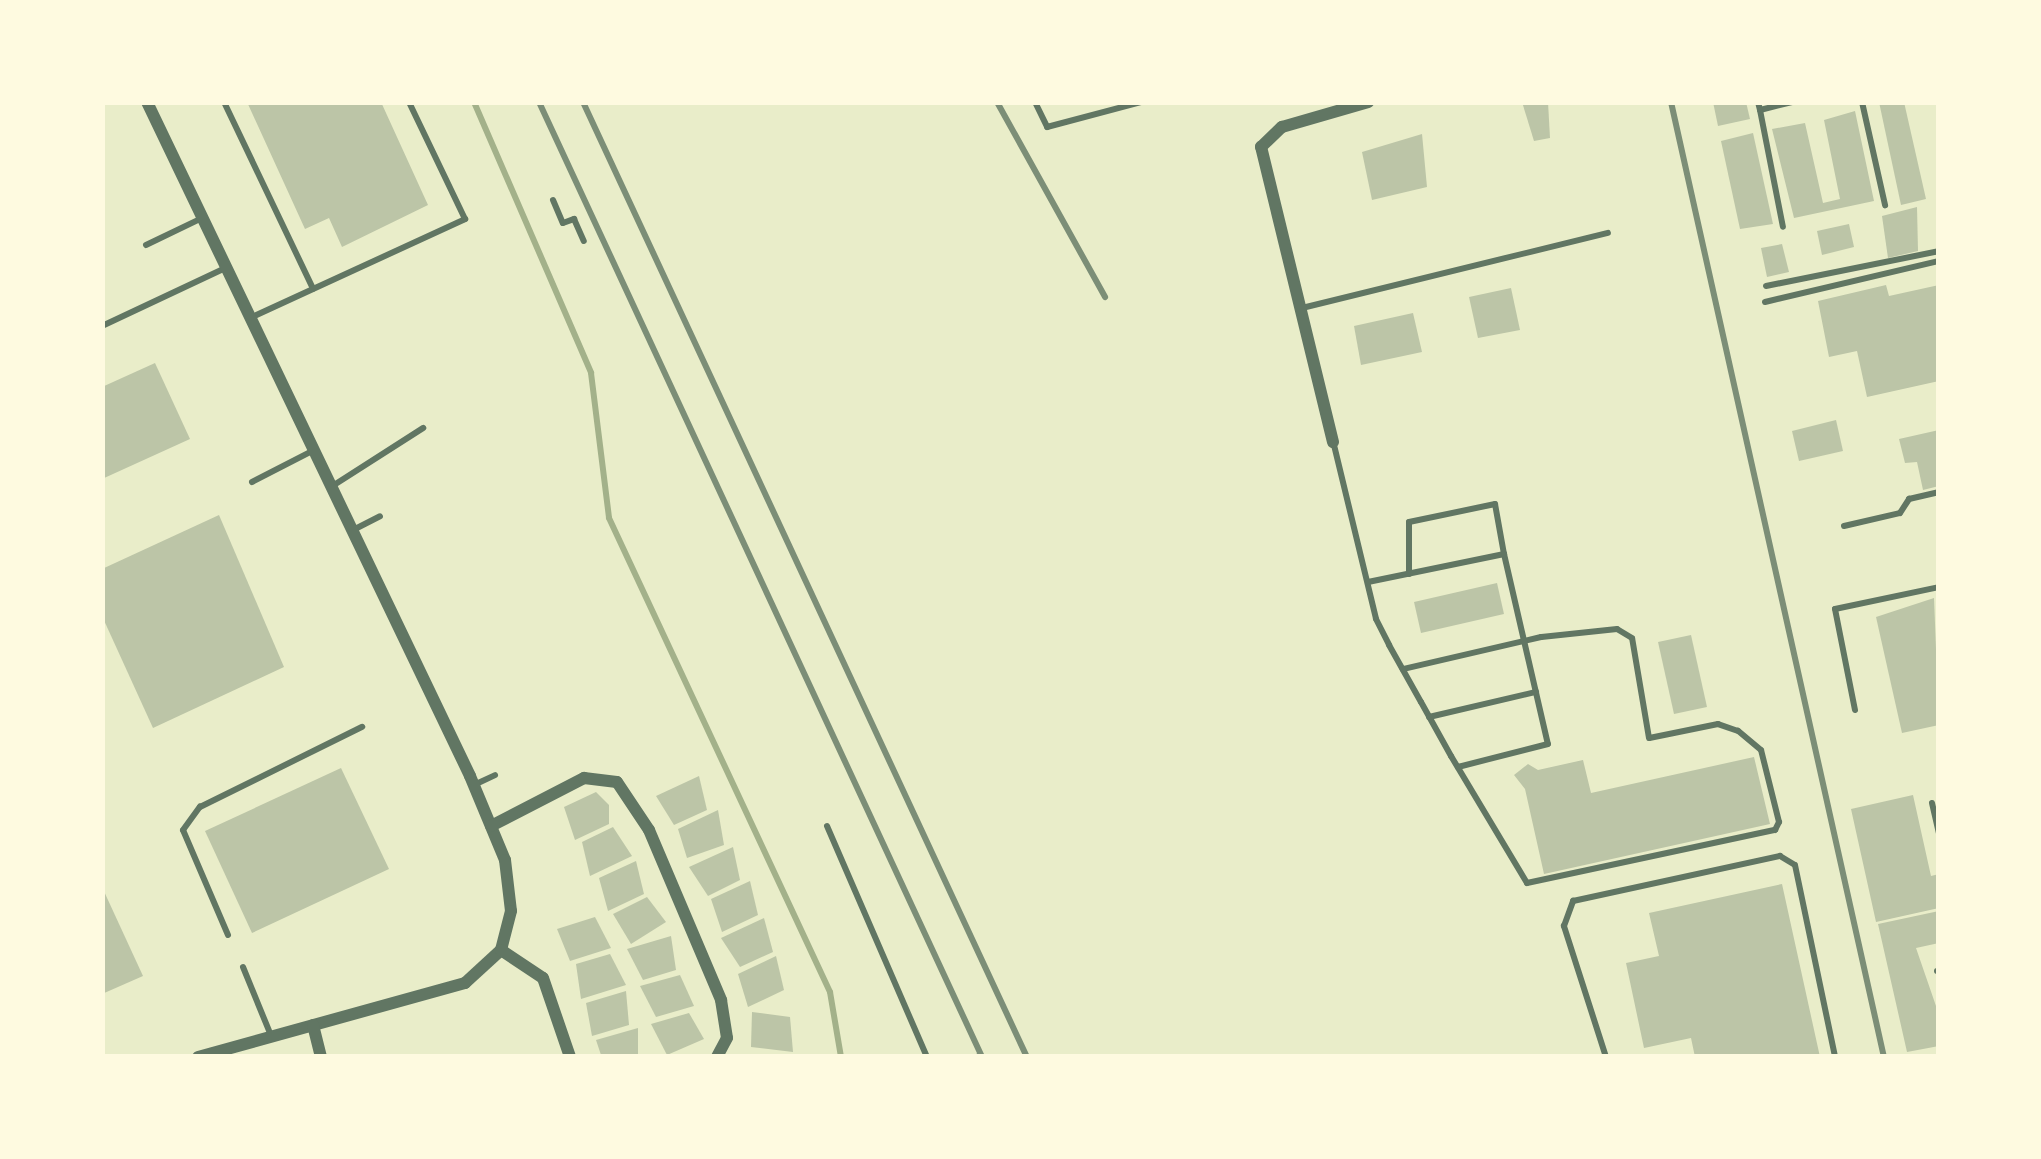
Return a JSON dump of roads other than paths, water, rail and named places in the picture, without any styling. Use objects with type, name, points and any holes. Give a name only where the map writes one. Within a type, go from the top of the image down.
[{"type":"street","points":[[147,102],[472,781],[490,826],[511,911],[501,950],[465,983],[198,1057]]},
{"type":"street","points":[[1333,442],[1261,147],[1282,128],[1368,102]]},
{"type":"street","points":[[490,826],[584,778],[617,782],[649,830],[721,1000],[727,1038],[717,1057]]},
{"type":"street","points":[[501,950],[543,978],[570,1057]]},
{"type":"street","points":[[313,1025],[321,1057]]},
{"type":"lane","points":[[224,102],[313,290]]},
{"type":"lane","points":[[250,318],[465,219],[409,102]]},
{"type":"lane","points":[[1035,102],[1048,127],[1141,102]]},
{"type":"lane","points":[[1783,227],[1759,106],[1793,102]]},
{"type":"lane","points":[[1862,102],[1885,205]]},
{"type":"lane","points":[[553,200],[584,241]]},
{"type":"lane","points":[[146,245],[202,218]]},
{"type":"lane","points":[[1300,309],[1607,233]]},
{"type":"lane","points":[[1766,286],[1939,251]]},
{"type":"lane","points":[[1765,302],[1939,261]]},
{"type":"lane","points":[[102,326],[226,268]]},
{"type":"lane","points":[[331,487],[423,428]]},
{"type":"lane","points":[[1333,442],[1376,620],[1402,669],[1457,766],[1527,883],[1775,830],[1761,750],[1738,731],[1718,724],[1649,738],[1632,638],[1589,630],[1402,669]]},
{"type":"lane","points":[[252,482],[314,450]]},
{"type":"lane","points":[[1844,526],[1900,513],[1909,499],[1939,492]]},
{"type":"lane","points":[[1409,574],[1409,522],[1495,504],[1548,744],[1457,766]]},
{"type":"lane","points":[[352,531],[380,516]]},
{"type":"lane","points":[[1368,582],[1504,554]]},
{"type":"lane","points":[[1855,710],[1835,609],[1939,587]]},
{"type":"lane","points":[[1430,717],[1536,692]]},
{"type":"lane","points":[[228,935],[183,830],[200,807],[362,727]]},
{"type":"lane","points":[[472,781],[495,775]]},
{"type":"lane","points":[[1932,803],[1939,833]]},
{"type":"lane","points":[[827,826],[927,1057]]},
{"type":"lane","points":[[1606,1057],[1564,926],[1573,901],[1780,856],[1795,865],[1835,1057]]},
{"type":"lane","points":[[243,967],[272,1037]]},
{"type":"waterway","points":[[474,102],[591,373],[609,518],[830,992],[841,1057]]},
{"type":"railway","points":[[539,102],[982,1057]]},
{"type":"railway","points":[[583,102],[1027,1057]]},
{"type":"railway","points":[[997,102],[1105,297]]},
{"type":"railway","points":[[1671,102],[1884,1057]]}]
